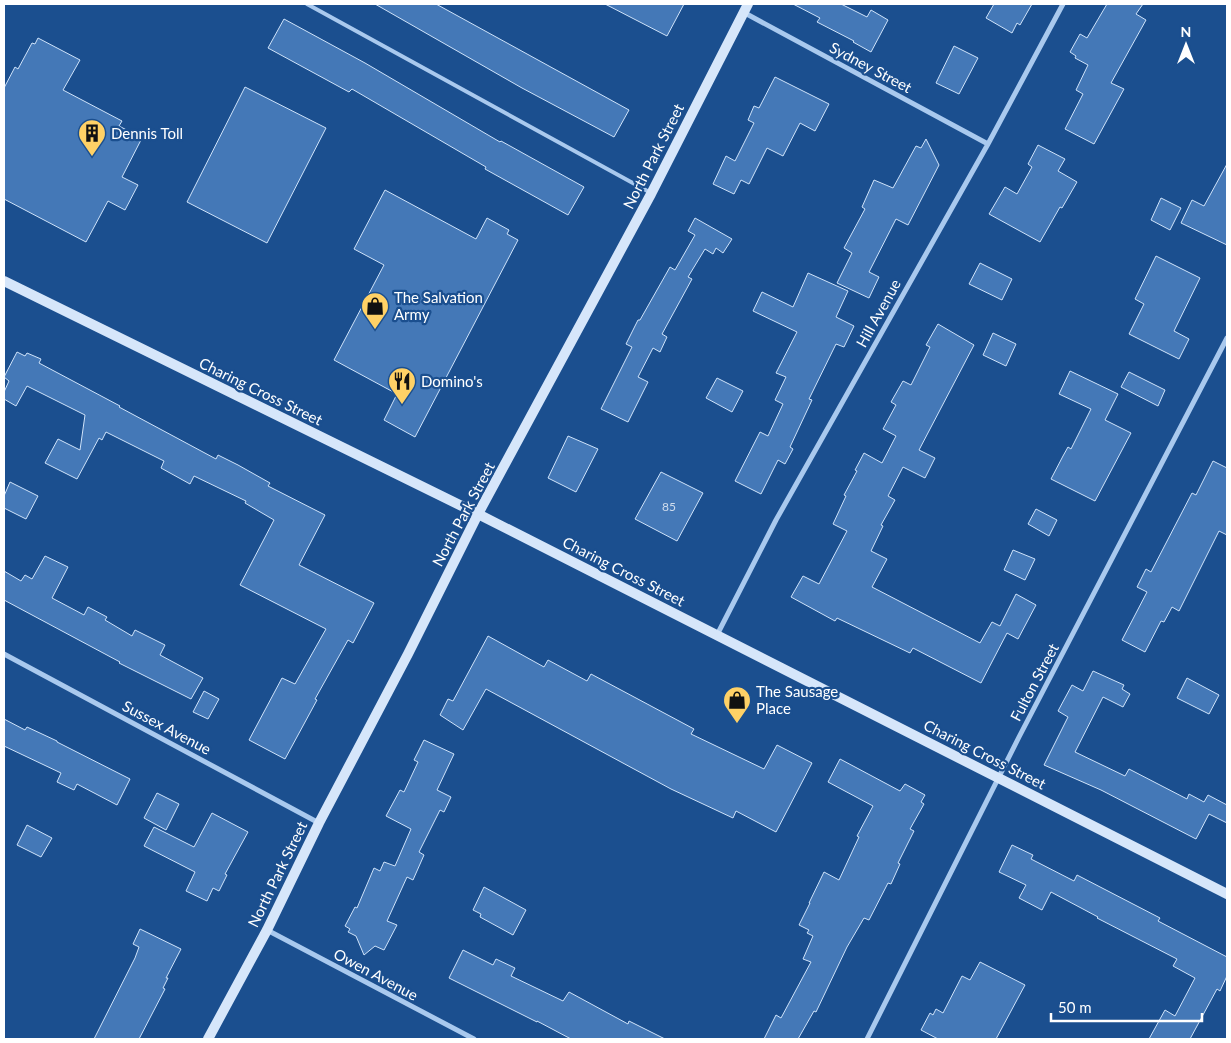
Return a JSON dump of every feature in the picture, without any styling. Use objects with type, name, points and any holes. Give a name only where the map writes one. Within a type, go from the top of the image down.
[{"type":"main road","name":"North Park Street","points":[[208,1039],[408,654],[478,514],[651,194],[745,8]]},
{"type":"main road","name":"Charing Cross Street","points":[[4,280],[478,514],[1227,894]]},
{"type":"street","name":"Hill Avenue","points":[[717,636],[776,520],[988,144],[1063,4]]},
{"type":"street","name":"Sydney Street","points":[[745,8],[988,144]]},
{"type":"street","name":"Fulton Street","points":[[867,1039],[998,778],[1227,338]]},
{"type":"street","name":"Sussex Avenue","points":[[4,654],[319,823]]},
{"type":"street","name":"Owen Avenue","points":[[266,930],[474,1039]]},
{"type":"lane","points":[[307,4],[651,194]]},
{"type":"building","points":[[375,4],[436,4],[629,110],[614,137],[522,88]]},
{"type":"building","points":[[605,4],[684,4],[667,36]]},
{"type":"building","points":[[793,4],[841,4],[867,17],[871,10],[888,20],[871,52],[817,22],[820,18]]},
{"type":"building","points":[[994,4],[1032,4],[1020,25],[1017,23],[1012,33],[986,18]]},
{"type":"building","points":[[1107,4],[1143,4],[1136,14],[1146,20],[1111,83],[1124,89],[1094,144],[1065,129],[1083,94],[1076,90],[1088,65],[1075,58],[1076,56],[1070,52],[1080,34],[1087,38]]},
{"type":"building","points":[[284,19],[365,63],[500,142],[584,187],[568,215],[485,169],[486,167],[352,89],[349,92],[268,48]]},
{"type":"building","points":[[38,38],[80,60],[63,90],[122,121],[119,126],[142,138],[122,177],[138,185],[125,210],[108,201],[86,242],[4,199],[4,88],[15,67],[18,69],[32,43],[35,44]]},
{"type":"building","points":[[954,46],[978,58],[959,94],[936,83]]},
{"type":"building","points":[[775,77],[829,104],[815,131],[800,123],[783,156],[767,148],[749,184],[741,180],[734,194],[713,184],[726,156],[735,161],[754,123],[748,120],[754,106],[759,108]]},
{"type":"building","points":[[245,87],[326,128],[267,243],[187,202]]},
{"type":"building","points":[[926,139],[939,165],[908,225],[896,219],[869,272],[879,277],[869,298],[837,283],[852,253],[844,248],[865,209],[862,207],[874,180],[893,188],[916,146],[921,148]]},
{"type":"building","points":[[1038,145],[1065,159],[1058,171],[1077,182],[1040,242],[989,214],[1005,187],[1017,194],[1032,167],[1028,164]]},
{"type":"building","points":[[1227,164],[1227,245],[1181,223],[1192,200],[1204,206]]},
{"type":"building","points":[[385,190],[476,239],[487,218],[509,230],[507,234],[518,240],[415,437],[384,420],[397,394],[334,360],[384,265],[354,249]]},
{"type":"building","points":[[1161,198],[1181,208],[1170,230],[1151,220]]},
{"type":"building","points":[[695,218],[732,239],[723,253],[716,248],[713,254],[705,249],[688,277],[692,279],[662,334],[667,337],[660,352],[653,348],[638,377],[648,382],[628,422],[601,409],[632,347],[626,344],[638,320],[640,320],[670,267],[675,270],[695,235],[688,231]]},
{"type":"building","points":[[1156,256],[1200,278],[1174,331],[1189,339],[1179,359],[1129,334],[1144,304],[1135,299]]},
{"type":"building","points":[[980,263],[1012,279],[1002,300],[969,284]]},
{"type":"building","points":[[808,273],[848,291],[836,317],[854,326],[844,347],[836,344],[809,399],[812,400],[790,447],[793,449],[785,464],[778,460],[761,494],[735,481],[760,432],[768,436],[783,404],[775,400],[786,377],[776,373],[797,332],[753,311],[762,292],[793,307]]},
{"type":"building","points":[[938,324],[974,345],[919,450],[935,458],[925,478],[903,467],[888,496],[895,500],[881,525],[883,526],[871,551],[887,559],[872,587],[980,643],[992,622],[1000,626],[1016,594],[1036,605],[1018,639],[1007,633],[981,683],[913,648],[910,653],[837,618],[835,621],[791,597],[803,576],[819,584],[847,531],[833,524],[846,496],[844,495],[857,471],[855,470],[864,453],[882,463],[896,436],[883,429],[896,405],[891,402],[903,381],[911,385],[930,347],[926,345]]},
{"type":"building","points":[[993,333],[1016,344],[1006,366],[983,355]]},
{"type":"building","points":[[17,352],[25,356],[27,353],[41,359],[39,363],[119,407],[216,459],[218,455],[238,465],[270,483],[268,486],[325,515],[299,565],[374,603],[353,643],[348,640],[315,699],[317,700],[285,759],[249,740],[282,678],[295,684],[326,629],[240,585],[274,520],[245,503],[246,501],[194,476],[190,484],[161,468],[164,461],[106,432],[102,440],[99,438],[77,479],[45,463],[58,439],[80,450],[85,415],[27,386],[16,406],[4,399],[4,392],[9,381],[4,377]]},
{"type":"building","points":[[1070,371],[1118,394],[1105,420],[1131,433],[1095,501],[1051,479],[1068,447],[1071,449],[1091,409],[1059,394]]},
{"type":"building","points":[[1129,372],[1165,390],[1158,406],[1121,387]]},
{"type":"building","points":[[717,378],[743,391],[732,412],[706,398]]},
{"type":"building","points":[[568,436],[598,449],[576,492],[548,478]]},
{"type":"building","points":[[1213,461],[1227,468],[1227,535],[1219,531],[1179,611],[1172,607],[1164,622],[1161,621],[1145,652],[1122,640],[1147,592],[1137,587],[1146,569],[1151,572],[1192,493],[1196,495]]},
{"type":"building","points":[[661,472],[703,493],[677,541],[635,519]]},
{"type":"building","points":[[10,482],[38,496],[26,519],[4,508],[4,496]]},
{"type":"building","points":[[1036,509],[1057,520],[1049,536],[1028,524]]},
{"type":"building","points":[[1013,550],[1035,559],[1025,580],[1004,570]]},
{"type":"building","points":[[45,556],[68,567],[52,598],[84,615],[88,607],[107,617],[105,620],[132,636],[135,630],[165,645],[160,655],[203,678],[191,699],[119,663],[4,600],[4,571],[21,581],[25,575],[32,579]]},
{"type":"building","points":[[488,636],[544,667],[548,660],[587,681],[591,674],[694,729],[691,734],[764,769],[777,745],[812,763],[776,832],[736,811],[733,818],[671,789],[486,689],[463,730],[440,715],[448,699],[453,701]]},
{"type":"building","points":[[1093,671],[1124,685],[1122,689],[1130,694],[1123,707],[1103,697],[1075,752],[1125,776],[1129,769],[1187,799],[1189,794],[1204,802],[1208,795],[1227,805],[1227,823],[1209,814],[1196,839],[1101,790],[1044,765],[1068,717],[1058,711],[1072,685],[1083,691]]},
{"type":"building","points":[[1187,678],[1219,695],[1209,714],[1177,698]]},
{"type":"building","points":[[204,691],[219,699],[208,719],[193,712]]},
{"type":"building","points":[[4,719],[25,730],[27,727],[57,741],[130,779],[117,805],[77,784],[74,790],[57,782],[61,773],[4,746]]},
{"type":"building","points":[[424,740],[454,754],[437,790],[451,797],[444,812],[440,810],[419,852],[424,855],[413,880],[407,877],[387,921],[397,925],[384,950],[375,946],[364,955],[356,936],[348,932],[350,929],[345,926],[355,907],[357,908],[374,868],[380,871],[384,862],[395,866],[411,829],[386,816],[400,790],[404,792],[418,762],[414,760]]},
{"type":"building","points":[[840,759],[900,791],[905,784],[925,795],[921,802],[924,804],[910,829],[914,831],[898,863],[900,864],[891,884],[888,883],[869,920],[864,918],[847,947],[816,1012],[814,1011],[798,1039],[764,1039],[776,1015],[781,1018],[811,962],[803,959],[813,936],[807,933],[809,930],[799,925],[809,903],[824,872],[839,880],[859,837],[857,836],[873,806],[828,782]]},
{"type":"building","points":[[157,793],[179,804],[166,830],[144,818]]},
{"type":"building","points":[[212,813],[248,832],[225,874],[227,875],[219,891],[213,888],[207,901],[186,891],[195,872],[144,846],[154,827],[194,847]]},
{"type":"building","points":[[27,825],[52,838],[41,857],[17,845]]},
{"type":"building","points":[[1012,845],[1033,855],[1031,859],[1074,881],[1077,875],[1160,918],[1158,921],[1227,957],[1227,976],[1220,991],[1217,989],[1190,1039],[1149,1039],[1165,1010],[1175,1016],[1195,978],[1173,966],[1177,959],[1051,892],[1042,910],[1019,898],[1026,885],[999,872]]},
{"type":"building","points":[[484,887],[526,910],[513,935],[480,917],[481,914],[473,910]]},
{"type":"building","points":[[140,929],[181,949],[166,978],[168,978],[163,988],[165,989],[139,1039],[94,1039],[135,958],[139,947],[133,944]]},
{"type":"building","points":[[463,950],[493,965],[496,959],[515,968],[511,976],[563,1001],[569,992],[628,1024],[629,1021],[665,1039],[571,1039],[449,978]]},
{"type":"building","points":[[980,962],[1025,985],[996,1039],[938,1039],[921,1030],[930,1013],[933,1015],[936,1009],[943,1013],[962,976],[970,980]]},
{"type":"place","name":"Dennis Toll","points":[[92,157]]},
{"type":"place","name":"The Salvation Army","points":[[375,330]]},
{"type":"place","name":"Domino's","points":[[402,405]]},
{"type":"place","name":"The Sausage Place","points":[[737,724]]}]
